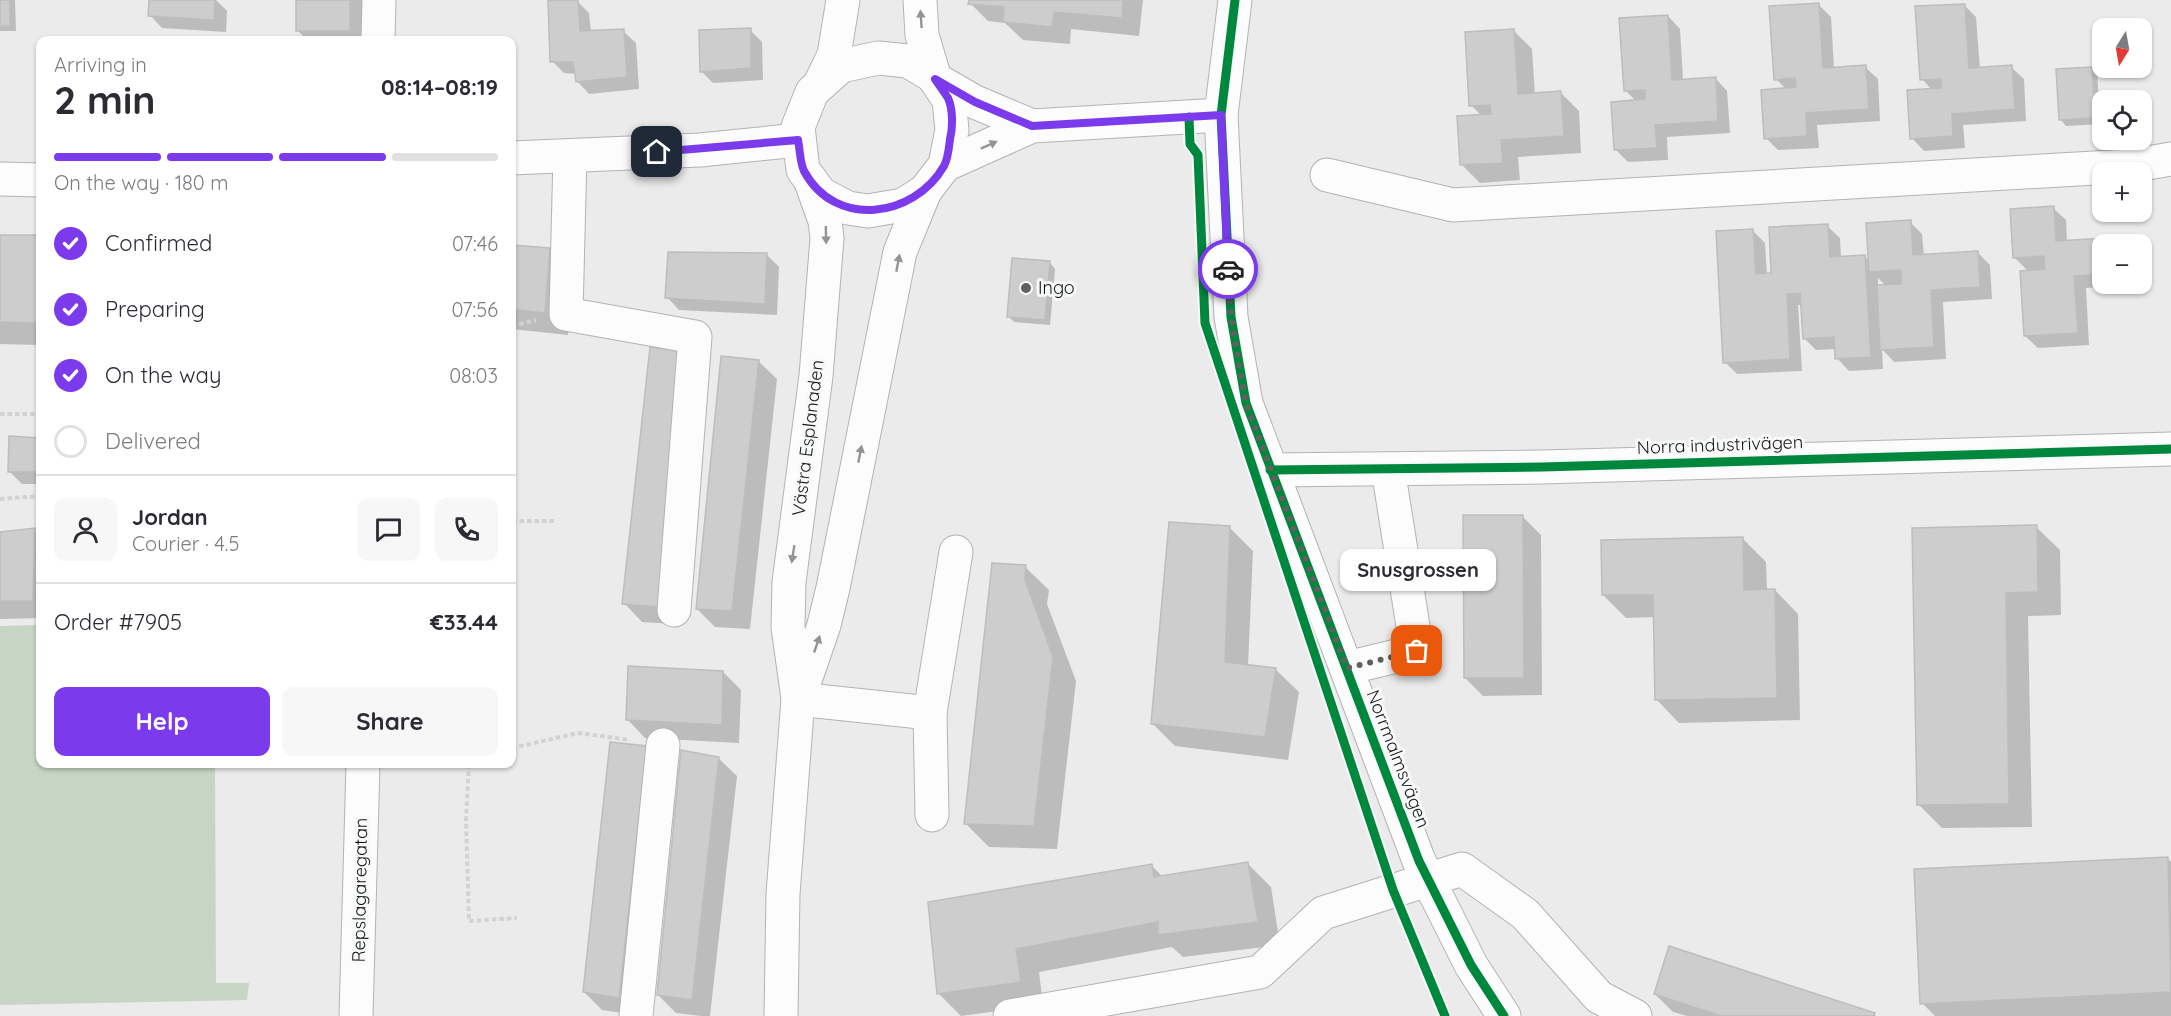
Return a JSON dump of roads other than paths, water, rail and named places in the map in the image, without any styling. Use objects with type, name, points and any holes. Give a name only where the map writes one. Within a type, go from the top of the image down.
[{"type":"street","points":[[378,36],[379,0]]},
{"type":"street","points":[[819,86],[834,55],[843,0]]},
{"type":"street","points":[[920,0],[922,35],[935,79],[949,100],[952,130],[945,165],[925,191],[903,205],[858,210],[848,208],[821,194],[803,170],[798,127],[812,92],[841,66],[878,58],[908,60],[935,79],[975,102],[1032,126]]},
{"type":"street","name":"Norrmalmsvägen","points":[[1235,0],[1221,115],[1231,317],[1246,404],[1428,879],[1471,964],[1504,1016]]},
{"type":"street","points":[[945,165],[1032,126],[1221,115]]},
{"type":"street","points":[[516,158],[700,150],[798,140]]},
{"type":"street","points":[[570,156],[566,314],[695,336],[675,610]]},
{"type":"street","points":[[1327,175],[1453,205],[2130,166],[2171,159]]},
{"type":"street","points":[[0,179],[36,180]]},
{"type":"street","name":"Västra Esplanaden","points":[[781,1016],[783,894],[798,699],[788,627],[789,582],[816,376],[827,238],[825,221],[810,179]]},
{"type":"street","name":"Västra Esplanaden","points":[[798,699],[824,625],[833,588],[900,252],[925,191]]},
{"type":"street","name":"Norra industrivägen","points":[[1270,470],[1554,467],[2171,449]]},
{"type":"street","points":[[1347,668],[1417,651],[1388,469]]},
{"type":"street","points":[[932,815],[930,713],[956,552]]},
{"type":"street","points":[[798,699],[930,713]]},
{"type":"street","points":[[636,1016],[663,745]]},
{"type":"street","name":"Repslagaregatan","points":[[356,1016],[363,768]]},
{"type":"street","points":[[1010,1016],[1113,1007],[1260,972],[1323,913],[1462,868],[1525,914],[1599,997],[1635,1016]]},
{"type":"place","name":"Ingo","points":[[1026,288]]},
{"type":"place","name":"Snusgrossen","points":[[1417,651]]}]
